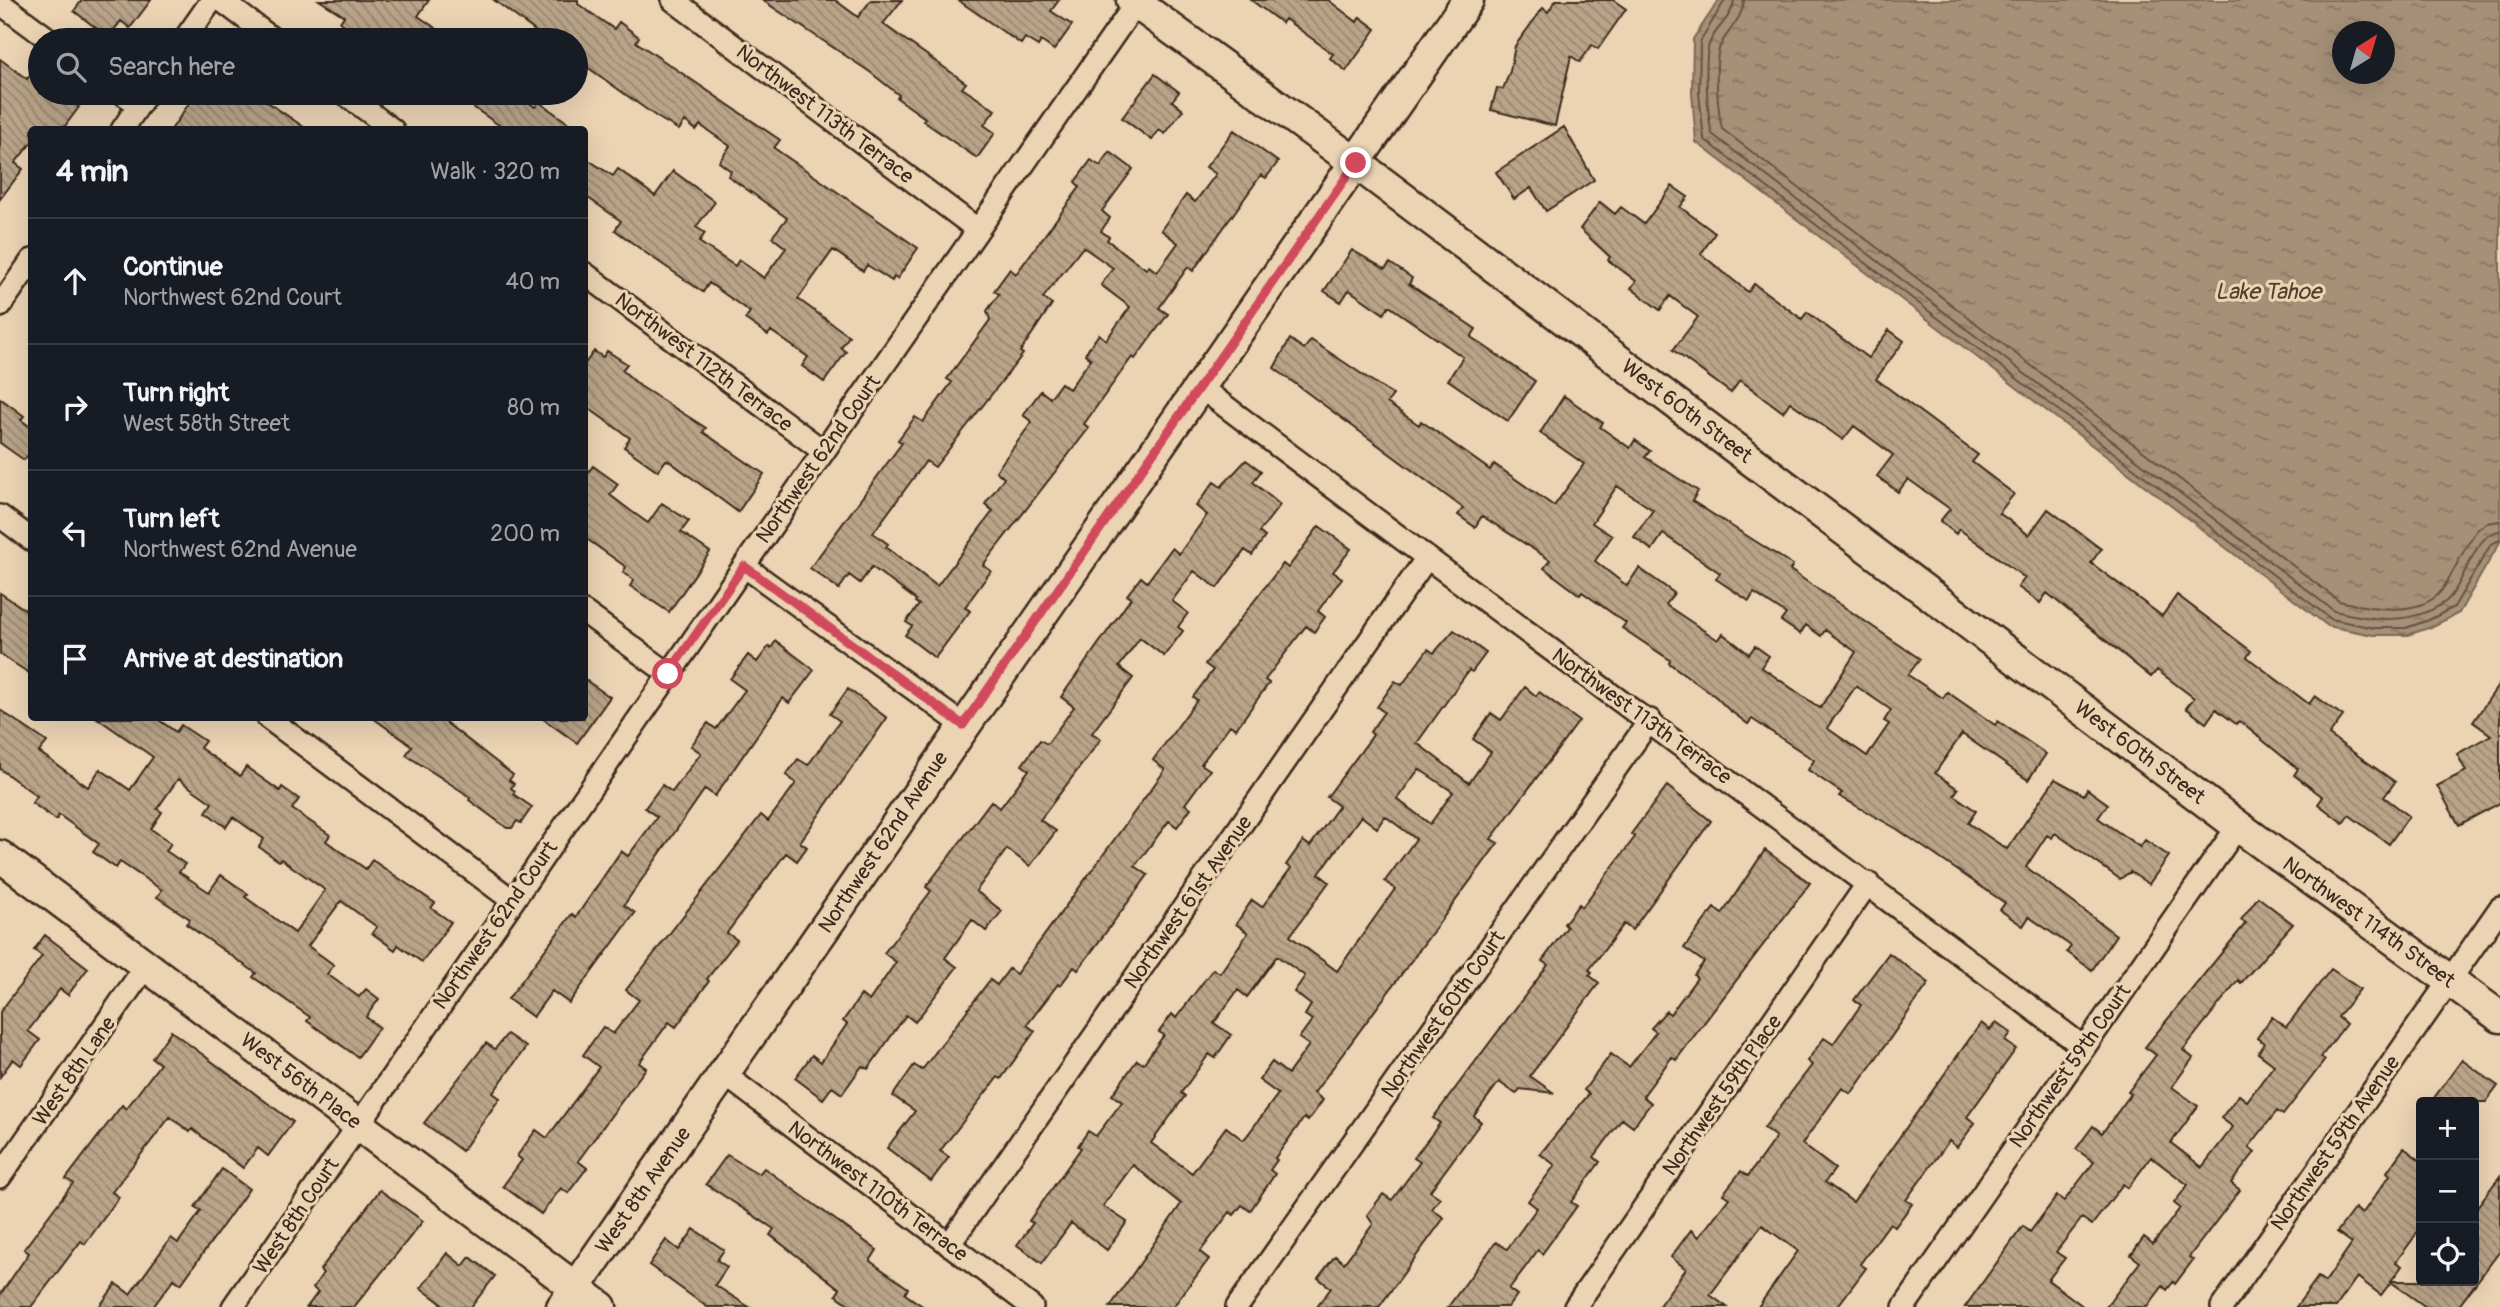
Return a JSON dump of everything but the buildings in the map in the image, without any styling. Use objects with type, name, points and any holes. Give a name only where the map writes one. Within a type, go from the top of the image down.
[{"type":"street","points":[[192,28],[212,0]]},
{"type":"street","points":[[220,0],[258,28]]},
{"type":"street","name":"Northwest 113th Terrace","points":[[673,0],[977,229]]},
{"type":"street","points":[[1356,163],[1468,0]]},
{"type":"street","name":"Northwest 62nd Court","points":[[359,1124],[1134,2]]},
{"type":"street","name":"West 60th Street","points":[[1134,2],[1356,163],[2238,826]]},
{"type":"street","points":[[0,3],[34,28]]},
{"type":"street","points":[[124,126],[133,105]]},
{"type":"street","points":[[360,105],[388,126]]},
{"type":"street","name":"Northwest 62nd Avenue","points":[[724,1074],[963,725],[1356,163]]},
{"type":"street","points":[[0,306],[28,266]]},
{"type":"street","name":"Northwest 112th Terrace","points":[[588,276],[823,452]]},
{"type":"street","name":"Northwest 113th Terrace","points":[[1200,387],[1426,559],[1650,720],[2082,1046]]},
{"type":"street","points":[[0,516],[28,537]]},
{"type":"street","name":"Northwest 61st Avenue","points":[[949,1245],[1426,559]]},
{"type":"street","points":[[744,566],[963,725]]},
{"type":"street","points":[[588,615],[668,674]]},
{"type":"street","name":"Northwest 60th Court","points":[[1237,1307],[1650,720]]},
{"type":"street","points":[[272,721],[512,900]]},
{"type":"street","name":"Northwest 114th Street","points":[[2238,826],[2500,1017]]},
{"type":"street","name":"Northwest 59th Court","points":[[1904,1307],[2082,1046],[2238,826]]},
{"type":"street","name":"West 56th Place","points":[[0,856],[359,1124],[569,1297],[601,1307]]},
{"type":"street","name":"Northwest 59th Place","points":[[1576,1307],[1868,883]]},
{"type":"street","name":"Northwest 59th Avenue","points":[[2222,1307],[2500,908]]},
{"type":"street","name":"West 8th Lane","points":[[0,1177],[147,964]]},
{"type":"street","name":"Northwest 110th Terrace","points":[[724,1074],[1032,1307]]},
{"type":"street","name":"West 8th Avenue","points":[[569,1297],[724,1074]]},
{"type":"street","name":"West 8th Court","points":[[233,1307],[359,1124]]},
{"type":"water","name":"Lake Tahoe","points":[[1719,0],[2500,0],[2500,542],[2459,613],[2408,635],[2373,635],[2328,626],[1696,142],[1692,93],[1693,39]]},
{"type":"route","points":[[668,674],[744,566],[963,725],[1356,163]]}]
